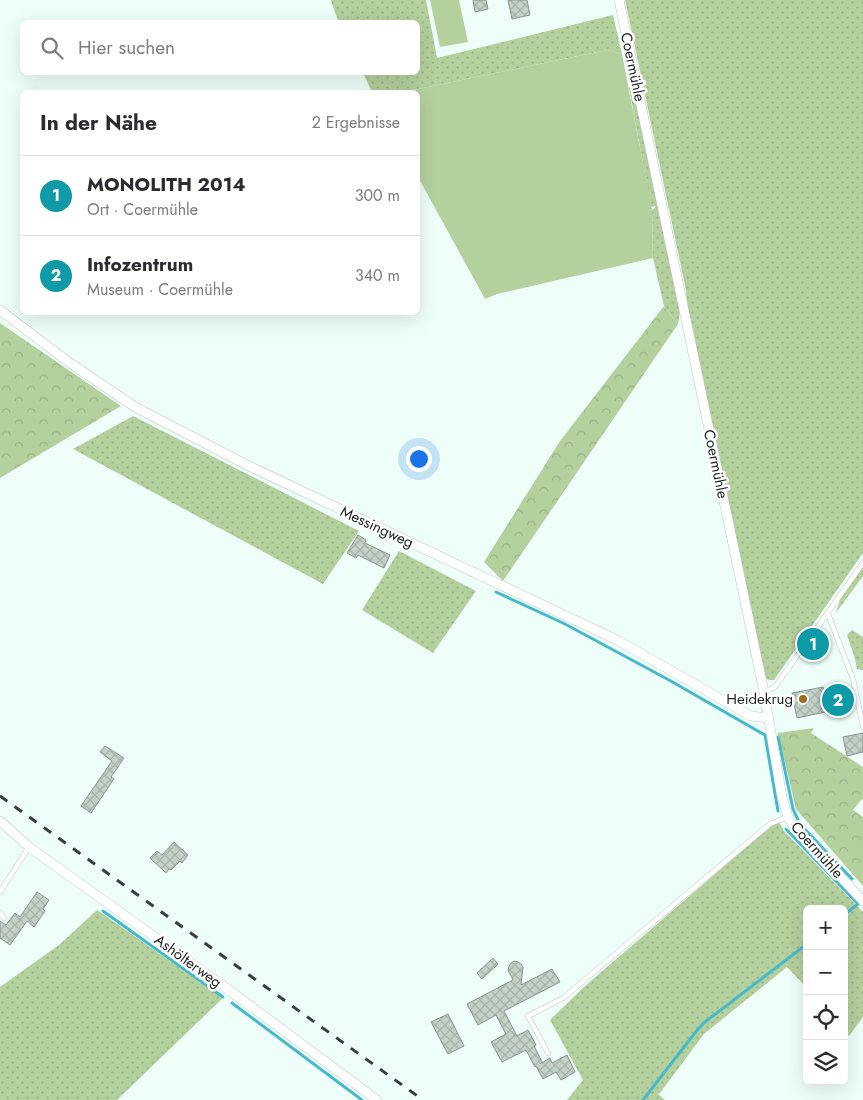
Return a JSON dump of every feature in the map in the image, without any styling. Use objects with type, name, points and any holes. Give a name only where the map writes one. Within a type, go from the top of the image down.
[{"type":"street","name":"Coermühle","points":[[619,0],[764,692],[782,797],[788,816],[801,836],[863,901]]},
{"type":"street","name":"Messingweg","points":[[0,310],[135,407],[248,466],[617,640],[751,716],[768,718]]},
{"type":"street","name":"Ashölterweg","points":[[0,821],[29,848],[233,993],[377,1100]]},
{"type":"lane","points":[[764,692],[775,687],[863,563]]},
{"type":"lane","points":[[828,614],[853,679],[863,727]]},
{"type":"lane","points":[[548,1053],[528,1016],[562,998],[770,824],[788,816]]},
{"type":"lane","points":[[0,892],[29,848]]},
{"type":"lane","points":[[0,913],[4,918]]},
{"type":"green space","points":[[331,0],[426,0],[437,58],[613,15],[622,54],[607,50],[414,90],[371,90],[364,75],[420,75],[420,20],[338,20]]},
{"type":"green space","points":[[430,0],[459,0],[468,42],[440,47]]},
{"type":"green space","points":[[625,0],[863,0],[863,553],[774,680],[768,680],[763,673],[688,312],[686,290]]},
{"type":"green space","points":[[607,50],[622,54],[652,210],[653,258],[497,294],[485,299],[420,181],[420,90],[414,90]]},
{"type":"green space","points":[[636,81],[682,299],[678,324],[664,306],[653,258],[652,210],[655,206],[651,207],[629,88]]},
{"type":"green space","points":[[664,306],[678,324],[503,581],[484,562],[560,441]]},
{"type":"green space","points":[[0,323],[121,406],[0,478]]},
{"type":"green space","points":[[133,416],[359,531],[323,584],[73,449]]},
{"type":"green space","points":[[399,551],[476,591],[433,653],[362,610]]},
{"type":"green space","points":[[863,566],[863,576],[836,613],[841,597]]},
{"type":"green space","points":[[852,630],[863,637],[863,670],[857,669],[847,635]]},
{"type":"green space","points":[[814,728],[811,733],[863,767],[863,800],[853,810],[863,817],[863,886],[796,809],[778,733]]},
{"type":"green space","points":[[778,820],[784,831],[863,912],[863,1017],[849,1036],[848,905],[803,905],[803,984],[787,967],[704,1034],[658,1094],[665,1100],[567,1100],[583,1080],[550,1020],[585,986]]},
{"type":"green space","points":[[97,910],[223,998],[117,1100],[0,1100],[0,987],[59,945]]},
{"type":"building","points":[[473,0],[486,0],[488,9],[475,12]]},
{"type":"building","points":[[508,0],[527,0],[530,15],[512,19]]},
{"type":"building","points":[[358,535],[366,540],[365,543],[390,555],[384,568],[358,555],[356,558],[347,553]]},
{"type":"building","points":[[823,687],[824,695],[851,689],[854,706],[797,718],[792,693]]},
{"type":"building","points":[[863,733],[863,752],[847,756],[843,737]]},
{"type":"building","points":[[105,746],[124,758],[111,777],[114,779],[91,813],[81,806],[112,761],[100,752]]},
{"type":"building","points":[[174,842],[188,855],[182,863],[180,861],[166,873],[150,858],[157,851],[162,855]]},
{"type":"building","points":[[37,892],[49,900],[43,909],[45,911],[34,927],[27,921],[10,945],[0,938],[0,921],[6,925],[15,913],[20,917]]},
{"type":"building","points":[[493,958],[498,964],[482,979],[477,973]]},
{"type":"building","points":[[514,961],[523,967],[521,985],[552,969],[560,982],[504,1011],[517,1036],[528,1030],[542,1062],[540,1064],[550,1058],[552,1063],[567,1055],[575,1072],[561,1080],[556,1072],[543,1079],[526,1050],[502,1062],[491,1042],[506,1034],[496,1015],[478,1025],[467,1004],[513,980],[508,970]]},
{"type":"building","points":[[448,1014],[464,1046],[448,1054],[431,1022]]},
{"type":"waterway","points":[[496,592],[565,624],[669,680],[765,735],[778,811]]},
{"type":"waterway","points":[[778,737],[793,809],[800,824],[852,879]]},
{"type":"waterway","points":[[786,829],[858,904],[848,912]]},
{"type":"waterway","points":[[103,911],[223,997]]},
{"type":"waterway","points":[[643,1100],[705,1022],[803,947]]},
{"type":"waterway","points":[[232,1003],[362,1100]]},
{"type":"railway","points":[[0,796],[423,1100]]},
{"type":"place","name":"MONOLITH 2014","points":[[813,644]]},
{"type":"place","name":"Heidekrug","points":[[803,699]]},
{"type":"place","name":"Infozentrum","points":[[838,700]]}]
